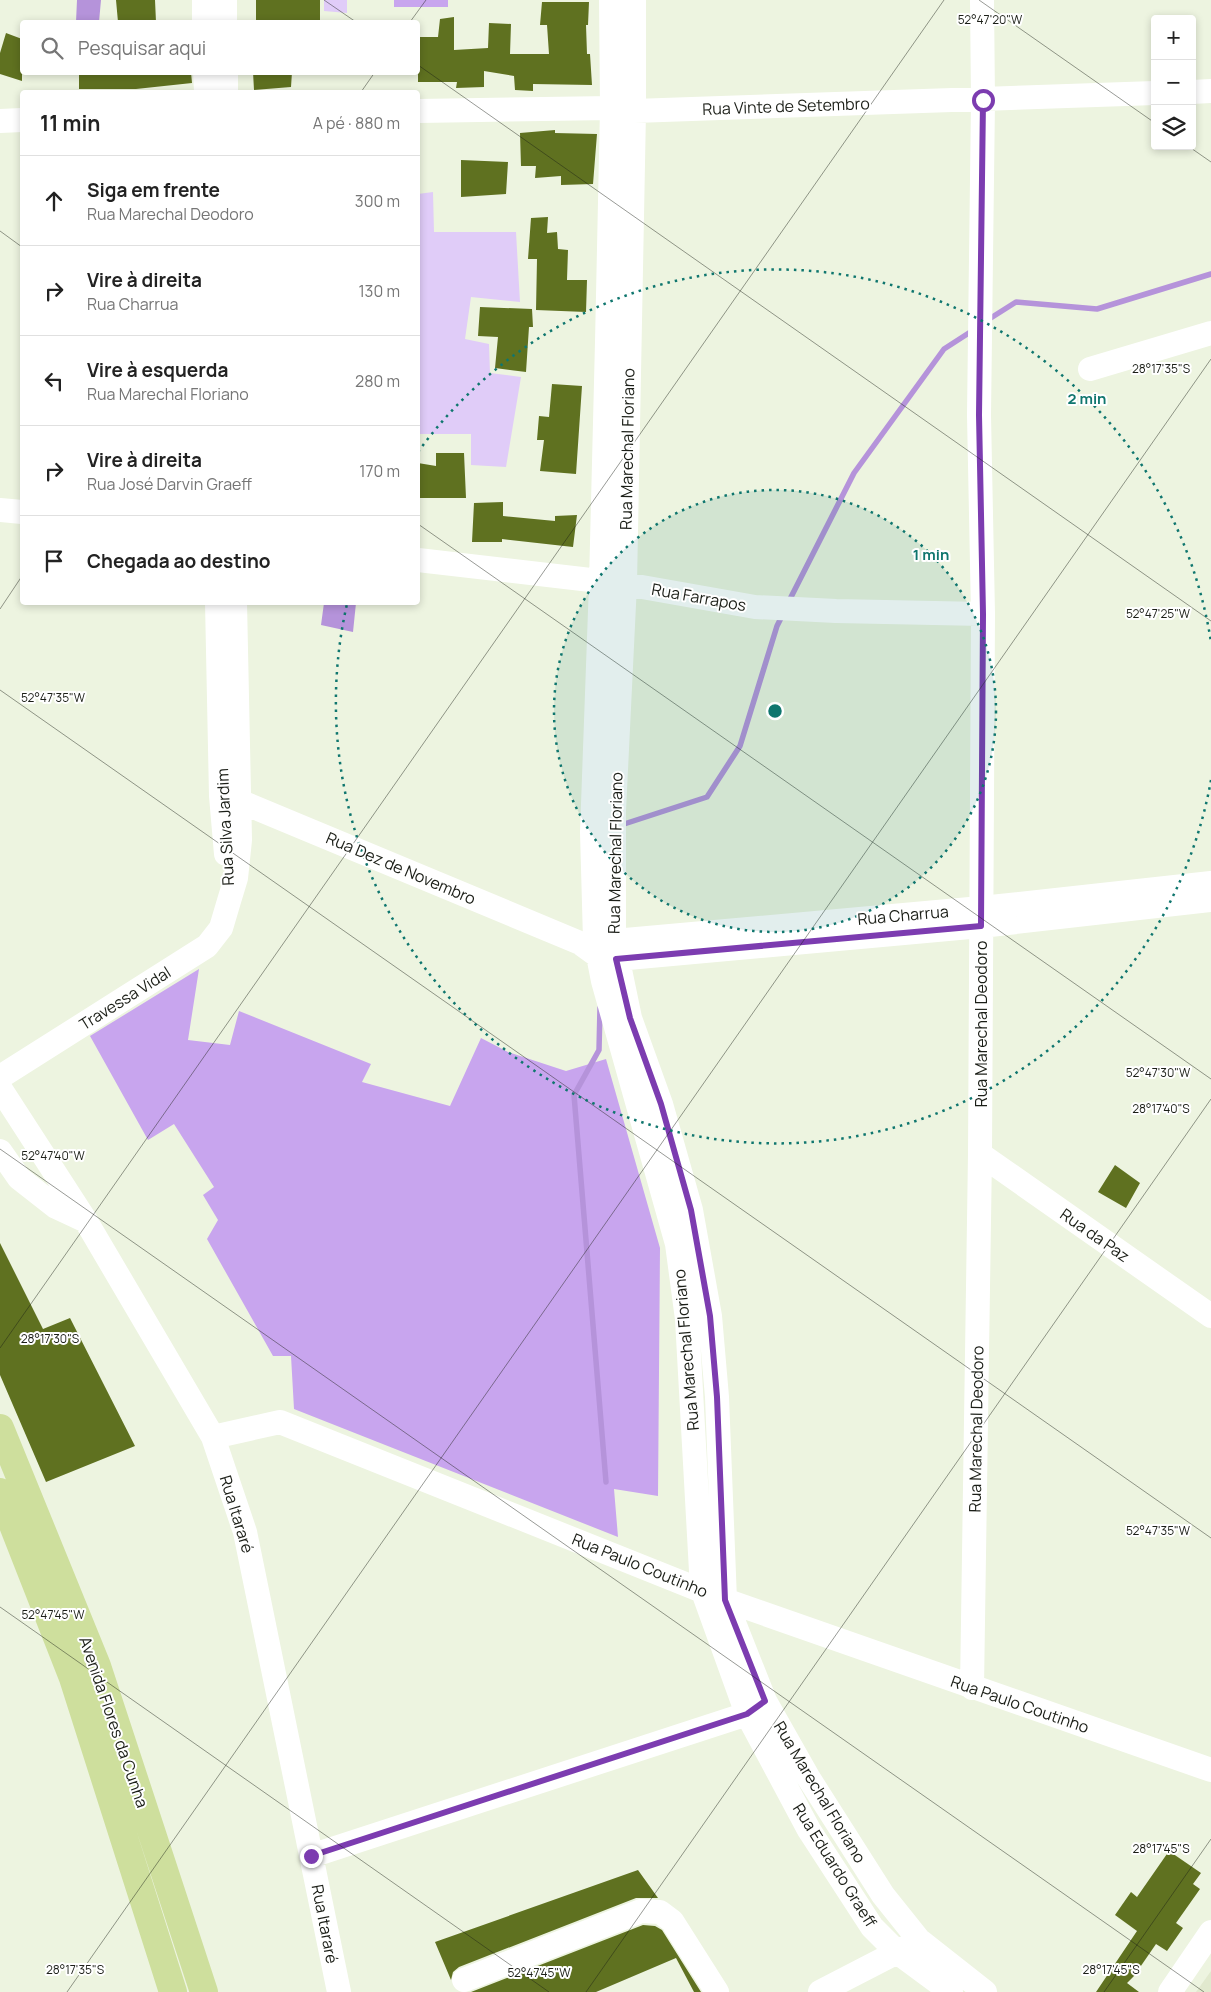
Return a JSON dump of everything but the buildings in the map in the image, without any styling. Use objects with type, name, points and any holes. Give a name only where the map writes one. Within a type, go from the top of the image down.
[{"type":"main road","name":"Avenida Flores da Cunha","points":[[0,1428],[7,1494],[73,1678],[173,1992]]},
{"type":"main road","name":"Avenida Flores da Cunha","points":[[7,1494],[97,1666],[199,1991]]},
{"type":"main road","points":[[73,1678],[97,1666]]},
{"type":"street","points":[[204,0],[204,20]]},
{"type":"street","points":[[225,0],[225,20]]},
{"type":"street","name":"Rua Marechal Floriano","points":[[611,0],[623,109]]},
{"type":"street","name":"Rua Marechal Floriano","points":[[634,0],[623,109],[616,454],[625,584],[614,811],[601,948],[630,1018],[661,1104],[691,1210],[710,1316],[717,1397],[725,1600],[756,1708]]},
{"type":"street","name":"Rua Marechal Deodoro","points":[[972,1688],[980,1154],[983,614],[979,415],[983,100],[982,0]]},
{"type":"street","points":[[205,75],[206,90]]},
{"type":"street","points":[[226,75],[226,90]]},
{"type":"street","points":[[1196,92],[1211,91]]},
{"type":"street","name":"Rua Vinte de Setembro","points":[[420,110],[623,109],[983,100],[1151,93]]},
{"type":"street","points":[[0,120],[20,120]]},
{"type":"street","points":[[1090,369],[1211,333]]},
{"type":"street","name":"Rua Marechal Floriano","points":[[616,454],[601,583],[592,832],[601,948],[677,1244],[687,1319],[702,1589],[756,1708],[808,1776],[883,1895],[919,1940]]},
{"type":"street","points":[[0,510],[20,512]]},
{"type":"street","name":"Rua Farrapos","points":[[420,560],[601,583],[625,584],[755,607],[836,611],[983,614]]},
{"type":"street","name":"Rua Silva Jardim","points":[[217,605],[227,665],[230,798],[229,901]]},
{"type":"street","name":"Rua Silva Jardim","points":[[227,665],[235,605]]},
{"type":"street","name":"Rua Dez de Novembro","points":[[230,798],[601,948]]},
{"type":"street","name":"Rua Charrua","points":[[981,917],[1211,883]]},
{"type":"street","name":"Rua Charrua","points":[[601,948],[750,938],[981,917],[1211,900]]},
{"type":"street","name":"Travessa Vidal","points":[[0,1077],[207,946],[220,928],[229,901]]},
{"type":"street","name":"Rua Itararé","points":[[0,1088],[86,1221],[213,1437],[245,1532],[339,1992]]},
{"type":"street","points":[[0,1151],[19,1178],[56,1208],[86,1221]]},
{"type":"street","name":"Rua da Paz","points":[[980,1154],[1211,1316]]},
{"type":"street","points":[[687,1319],[710,1316]]},
{"type":"street","name":"Rua Paulo Coutinho","points":[[213,1437],[280,1422],[702,1589],[725,1600],[972,1688],[1211,1770]]},
{"type":"street","points":[[311,1856],[756,1708]]},
{"type":"street","name":"Rua Eduardo Graeff","points":[[756,1708],[809,1830],[872,1927],[897,1952],[951,1992]]},
{"type":"street","points":[[464,1980],[641,1911],[660,1912],[672,1921],[717,1992]]},
{"type":"street","points":[[1170,1992],[1211,1932]]},
{"type":"street","points":[[820,1992],[919,1940],[985,1992]]},
{"type":"shaded area","points":[[77,0],[101,0],[99,20],[76,20]]},
{"type":"shaded area","points":[[324,0],[347,0],[347,13],[324,11]]},
{"type":"shaded area","points":[[394,0],[448,0],[448,7],[394,7]]},
{"type":"shaded area","points":[[433,192],[434,232],[516,232],[520,302],[471,297],[465,339],[489,344],[490,373],[521,377],[506,467],[471,465],[471,434],[420,434],[420,194]]},
{"type":"shaded area","points":[[324,605],[356,605],[353,632],[321,625]]},
{"type":"shaded area","points":[[199,969],[188,1040],[230,1045],[239,1011],[371,1064],[362,1082],[450,1106],[481,1038],[508,1052],[566,1071],[606,1059],[660,1248],[658,1496],[614,1489],[618,1537],[294,1409],[291,1356],[273,1356],[207,1239],[218,1220],[203,1195],[214,1187],[174,1124],[148,1140],[90,1036]]},
{"type":"shaded area","points":[[1211,1971],[1211,1992],[1196,1992]]},
{"type":"waterway","points":[[986,321],[1016,302],[1097,309],[1211,274]]},
{"type":"waterway","points":[[788,603],[854,473],[944,349],[975,329]]},
{"type":"waterway","points":[[618,826],[707,797],[740,746],[777,626],[783,614]]},
{"type":"waterway","points":[[600,1008],[599,1050],[574,1095],[606,1482]]},
{"type":"route","points":[[311,1856],[747,1714],[765,1701],[725,1600],[717,1397],[710,1316],[691,1210],[661,1104],[630,1018],[616,959],[981,926],[983,614],[979,415],[983,100]]}]
